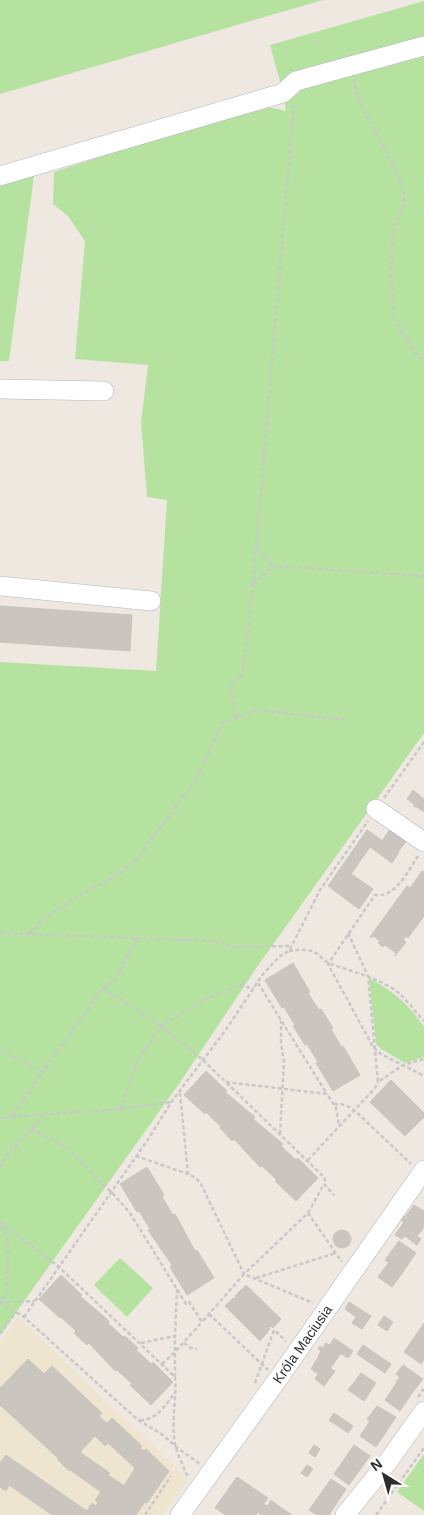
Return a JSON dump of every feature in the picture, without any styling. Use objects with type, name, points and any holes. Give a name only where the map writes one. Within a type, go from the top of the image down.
[{"type":"street","points":[[0,176],[283,93],[296,80],[424,46]]},
{"type":"street","points":[[0,389],[104,391]]},
{"type":"street","points":[[0,586],[151,601]]},
{"type":"street","points":[[376,809],[422,848]]},
{"type":"street","name":"Króla Maciusia","points":[[188,1512],[211,1472],[423,1171]]},
{"type":"street","points":[[345,1515],[422,1418]]},
{"type":"street","points":[[354,1515],[387,1463]]},
{"type":"path","points":[[351,65],[359,100],[404,190],[404,205],[393,231],[391,275],[394,316],[415,352],[424,361]]},
{"type":"path","points":[[236,718],[230,684],[243,673],[253,584],[296,80]]},
{"type":"path","points":[[255,548],[274,566],[424,576]]},
{"type":"path","points":[[253,584],[274,566]]},
{"type":"path","points":[[29,934],[47,916],[85,892],[115,877],[135,861],[196,780],[223,723],[256,710],[347,720]]},
{"type":"path","points":[[289,951],[320,890],[424,742]]},
{"type":"path","points":[[328,964],[375,895],[382,896],[394,891],[422,848]]},
{"type":"path","points":[[0,933],[213,942],[236,948],[291,946]]},
{"type":"path","points":[[348,933],[368,976],[378,1082]]},
{"type":"path","points":[[12,1117],[103,988],[114,982],[137,938]]},
{"type":"path","points":[[24,1317],[172,1101],[226,1031],[268,967],[289,951],[305,949],[315,952],[328,964],[371,1045],[376,1050],[424,1076]]},
{"type":"path","points":[[328,964],[368,976],[395,990],[424,1021]]},
{"type":"path","points":[[258,983],[334,1104],[339,1126]]},
{"type":"path","points":[[121,1109],[137,1062],[162,1026],[208,998],[241,986],[254,989]]},
{"type":"path","points":[[103,988],[162,1026],[203,1060],[325,1178],[320,1194],[308,1213],[244,1274],[184,1343],[162,1364]]},
{"type":"path","points":[[280,1134],[284,1062],[281,1044],[281,1020]]},
{"type":"path","points":[[0,1050],[44,1072]]},
{"type":"path","points":[[307,1161],[375,1088],[378,1082],[403,1065],[424,1059]]},
{"type":"path","points":[[225,1082],[327,1094]]},
{"type":"path","points":[[179,1092],[188,1174]]},
{"type":"path","points":[[0,1118],[121,1109],[172,1101]]},
{"type":"path","points":[[334,1104],[349,1106],[408,1162],[423,1171]]},
{"type":"path","points":[[0,1168],[4,1159],[42,1116]]},
{"type":"path","points":[[32,1129],[67,1147],[130,1214],[186,1304],[189,1302],[202,1322]]},
{"type":"path","points":[[136,1156],[196,1178],[201,1184],[244,1274],[318,1306]]},
{"type":"path","points":[[324,1184],[334,1195]]},
{"type":"path","points":[[308,1213],[346,1268]]},
{"type":"path","points":[[0,1222],[59,1267],[175,1377]]},
{"type":"path","points":[[0,1227],[6,1235],[8,1251],[6,1292],[0,1302]]},
{"type":"path","points":[[256,1278],[336,1253]]},
{"type":"path","points":[[177,1288],[174,1416],[176,1447],[188,1477],[193,1482]]},
{"type":"path","points":[[0,1302],[35,1301]]},
{"type":"path","points":[[0,1302],[24,1317],[138,1420],[163,1434],[176,1447],[211,1472]]},
{"type":"path","points":[[0,1334],[16,1312]]},
{"type":"path","points":[[209,1314],[271,1372]]},
{"type":"path","points":[[253,1386],[274,1330],[290,1345]]},
{"type":"path","points":[[140,1343],[175,1336]]},
{"type":"path","points":[[184,1343],[191,1348],[197,1348]]},
{"type":"path","points":[[138,1420],[148,1420],[161,1412],[176,1391]]},
{"type":"path","points":[[376,1515],[424,1448]]},
{"type":"path","points":[[145,1515],[171,1476]]},
{"type":"shaded area","points":[[18,1317],[187,1478],[184,1486],[163,1515],[0,1515],[0,1343]]},
{"type":"green space","points":[[0,0],[323,0],[0,94]]},
{"type":"green space","points":[[424,1],[424,733],[257,967],[181,1081],[0,1335],[0,662],[156,671],[167,500],[147,497],[141,422],[148,365],[75,359],[85,241],[68,216],[53,204],[54,172],[258,105],[286,111],[270,45]]},
{"type":"green space","points":[[34,176],[9,361],[0,361],[0,186]]},
{"type":"green space","points":[[369,978],[398,998],[422,1024],[424,1027],[424,1057],[405,1063],[376,1044]]},
{"type":"green space","points":[[120,1258],[153,1288],[127,1317],[94,1285]]},
{"type":"green space","points":[[424,1454],[424,1511],[397,1492]]},
{"type":"building","points":[[0,606],[132,615],[130,651],[0,642]]},
{"type":"building","points":[[413,790],[424,799],[424,812],[414,807],[414,804],[407,799]]},
{"type":"building","points":[[391,828],[408,839],[398,852],[382,841]]},
{"type":"building","points":[[367,830],[399,852],[392,863],[370,847],[351,874],[373,889],[359,909],[328,886]]},
{"type":"building","points":[[422,871],[424,872],[424,916],[408,938],[406,936],[403,940],[406,942],[395,956],[396,953],[385,945],[383,947],[378,943],[380,941],[373,936],[370,937],[407,886],[410,888]]},
{"type":"building","points":[[293,963],[310,992],[308,993],[319,1010],[321,1009],[333,1028],[331,1029],[342,1048],[343,1046],[360,1075],[333,1091],[307,1044],[305,1045],[284,1007],[282,1008],[265,980]]},
{"type":"building","points":[[206,1071],[227,1091],[225,1092],[255,1117],[253,1119],[283,1144],[281,1146],[296,1160],[298,1158],[318,1178],[296,1201],[234,1139],[232,1141],[206,1112],[205,1114],[184,1095]]},
{"type":"building","points":[[391,1080],[424,1113],[424,1117],[405,1136],[370,1102]]},
{"type":"building","points":[[147,1167],[164,1195],[162,1197],[173,1215],[175,1214],[195,1251],[197,1250],[214,1278],[187,1295],[170,1267],[172,1265],[120,1184]]},
{"type":"building","points":[[414,1205],[424,1211],[423,1229],[406,1216]]},
{"type":"building","points":[[404,1216],[423,1229],[417,1236],[421,1239],[417,1245],[405,1236],[402,1239],[395,1235],[404,1222],[401,1220]]},
{"type":"building","points":[[342,1230],[348,1233],[351,1239],[348,1245],[342,1248],[336,1245],[333,1239],[336,1233]]},
{"type":"building","points":[[399,1241],[416,1253],[413,1257],[396,1245]]},
{"type":"building","points":[[396,1245],[413,1257],[403,1272],[385,1260]]},
{"type":"building","points":[[389,1262],[403,1272],[392,1287],[378,1277]]},
{"type":"building","points":[[61,1275],[82,1295],[80,1296],[109,1321],[108,1323],[138,1348],[136,1350],[151,1364],[153,1362],[173,1382],[151,1405],[89,1343],[87,1345],[74,1333],[76,1331],[39,1299]]},
{"type":"building","points":[[246,1285],[281,1319],[273,1328],[269,1327],[270,1329],[260,1341],[225,1306],[233,1298],[236,1298],[235,1296]]},
{"type":"building","points":[[349,1302],[371,1316],[362,1329],[352,1323],[356,1317],[345,1309]]},
{"type":"building","points":[[384,1316],[393,1322],[387,1331],[378,1325]]},
{"type":"building","points":[[424,1323],[424,1359],[421,1364],[404,1352]]},
{"type":"building","points":[[334,1338],[353,1351],[348,1358],[329,1346]]},
{"type":"building","points":[[326,1343],[341,1353],[332,1366],[318,1356],[321,1351],[318,1349],[320,1346],[323,1348]]},
{"type":"building","points":[[363,1345],[391,1364],[385,1373],[357,1354]]},
{"type":"building","points":[[319,1356],[332,1366],[330,1368],[335,1371],[324,1386],[315,1379],[318,1374],[311,1369]]},
{"type":"building","points":[[28,1359],[44,1374],[52,1366],[102,1413],[99,1416],[107,1423],[82,1450],[69,1471],[58,1458],[0,1405],[0,1388]]},
{"type":"building","points":[[403,1365],[423,1379],[412,1393],[396,1382],[400,1377],[396,1374]]},
{"type":"building","points":[[361,1373],[376,1383],[370,1392],[355,1381]]},
{"type":"building","points":[[355,1381],[370,1392],[364,1401],[348,1390]]},
{"type":"building","points":[[397,1382],[412,1393],[400,1411],[385,1400]]},
{"type":"building","points":[[377,1406],[396,1417],[386,1432],[367,1419]]},
{"type":"building","points":[[334,1413],[353,1426],[348,1433],[329,1420]]},
{"type":"building","points":[[112,1418],[142,1446],[140,1448],[144,1451],[146,1449],[169,1471],[147,1503],[145,1502],[136,1515],[93,1515],[87,1511],[92,1503],[96,1506],[98,1502],[95,1500],[101,1492],[121,1506],[132,1491],[124,1486],[135,1468],[108,1443],[105,1446],[95,1436]]},
{"type":"building","points":[[370,1421],[386,1432],[376,1447],[360,1436]]},
{"type":"building","points":[[314,1445],[320,1449],[315,1457],[309,1453]]},
{"type":"building","points":[[354,1445],[370,1456],[349,1485],[334,1474]]},
{"type":"building","points":[[81,1453],[110,1473],[108,1475],[132,1491],[121,1506],[70,1470]]},
{"type":"building","points":[[6,1455],[93,1515],[52,1515],[9,1485],[6,1491],[0,1487],[0,1463]]},
{"type":"building","points":[[307,1465],[313,1469],[307,1477],[301,1473]]},
{"type":"building","points":[[237,1477],[268,1498],[256,1515],[253,1515],[224,1495]]},
{"type":"building","points":[[331,1479],[346,1489],[329,1515],[317,1515],[309,1510]]},
{"type":"building","points":[[224,1495],[253,1515],[226,1515],[215,1508]]},
{"type":"building","points":[[271,1500],[283,1509],[279,1515],[262,1515]]},
{"type":"building","points":[[264,1504],[267,1506],[261,1515],[258,1512]]},
{"type":"building","points":[[283,1509],[292,1515],[279,1515]]}]
